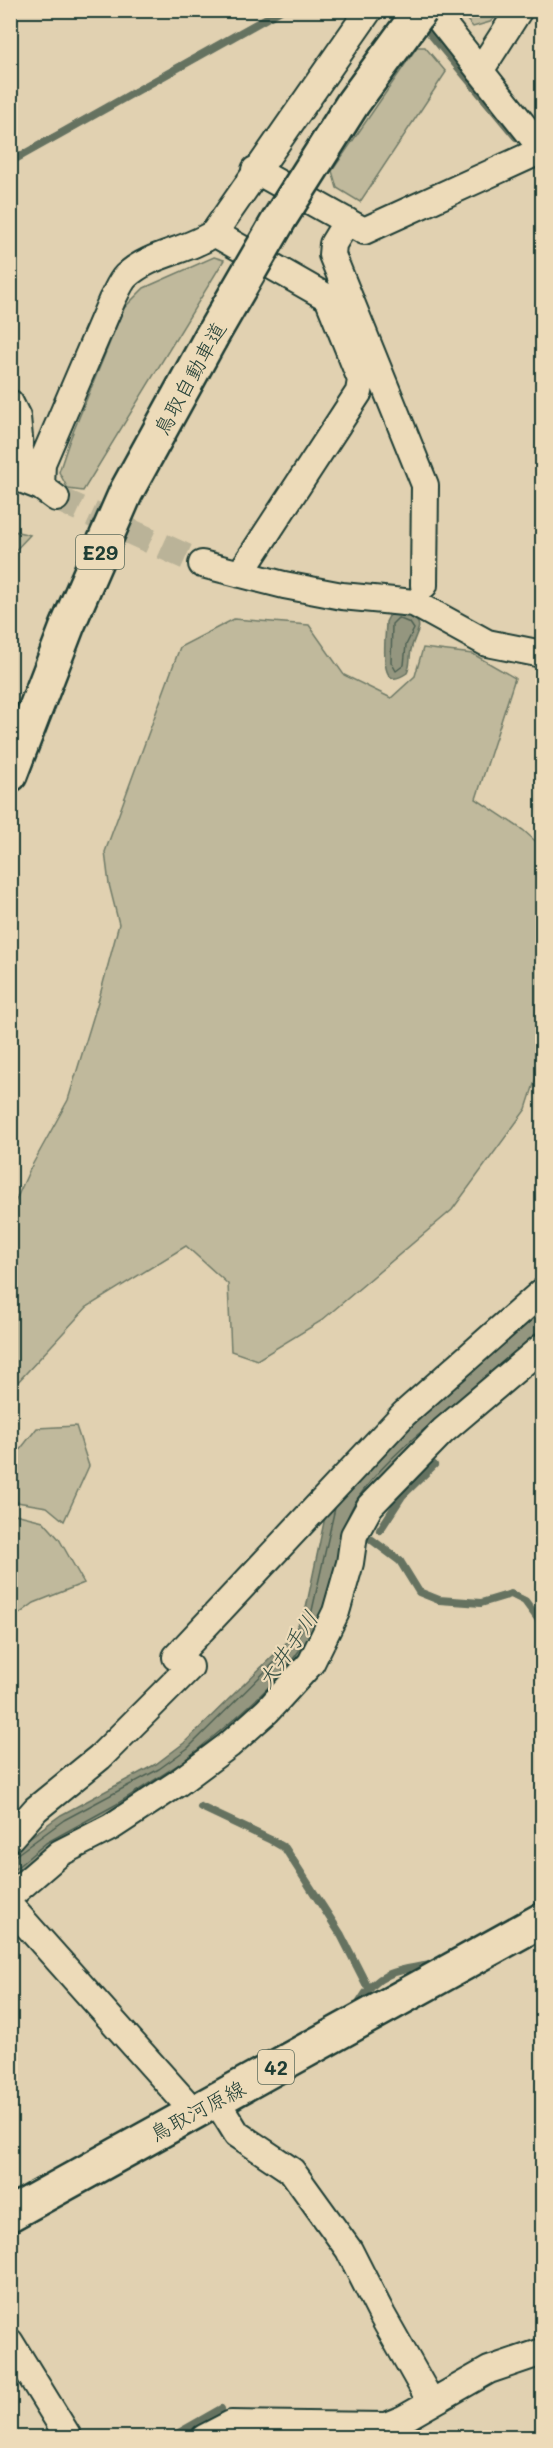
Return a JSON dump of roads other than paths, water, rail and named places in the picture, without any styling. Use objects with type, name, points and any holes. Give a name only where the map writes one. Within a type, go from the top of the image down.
[{"type":"main road","name":"鳥取自動車道","points":[[10,775],[68,627],[126,492],[203,335],[340,94],[402,10]]},
{"type":"main road","name":"鳥取自動車道","points":[[10,711],[48,616],[109,484],[353,102],[422,10]]},
{"type":"main road","name":"鳥取河原線","points":[[10,2214],[543,1920]]},
{"type":"street","points":[[10,403],[16,417],[24,480],[48,493],[42,463],[112,300],[125,277],[143,264],[200,243],[214,233],[255,170],[369,10]]},
{"type":"street","points":[[255,170],[364,231],[543,150],[432,10]]},
{"type":"street","points":[[480,71],[519,10]]},
{"type":"street","points":[[346,221],[333,244],[332,255],[425,485],[424,585]]},
{"type":"street","points":[[214,233],[328,298],[361,380],[359,392],[240,574]]},
{"type":"street","points":[[202,564],[284,585],[342,596],[414,603],[487,644],[543,654]]},
{"type":"street","points":[[10,1838],[36,1809],[100,1757],[190,1667],[176,1657],[404,1414],[543,1292]]},
{"type":"street","points":[[10,1896],[60,1853],[111,1827],[178,1783],[230,1745],[267,1711],[311,1663],[336,1612],[350,1563],[354,1535],[370,1506],[444,1431],[543,1347]]},
{"type":"street","points":[[10,1906],[205,2105],[237,2134],[292,2171],[350,2250],[382,2315],[431,2402]]},
{"type":"street","points":[[10,2342],[69,2438]]},
{"type":"street","points":[[204,2438],[231,2424],[386,2426],[403,2419],[489,2370],[543,2352]]},
{"type":"water","points":[[398,612],[415,619],[419,626],[411,650],[407,673],[393,678],[386,670],[385,662],[386,622],[389,616]]},
{"type":"water","name":"大井手川","points":[[542,1303],[542,1340],[413,1446],[335,1585],[296,1667],[252,1713],[186,1767],[11,1883],[11,1851],[61,1815],[156,1764],[184,1743],[289,1640],[305,1613],[325,1517],[331,1503],[381,1451]]},
{"type":"waterway","points":[[10,162],[281,10]]},
{"type":"waterway","points":[[428,31],[516,137]]},
{"type":"waterway","points":[[380,1530],[402,1496],[434,1465]]},
{"type":"waterway","points":[[372,1540],[400,1561],[419,1592],[439,1600],[481,1603],[511,1594],[525,1601],[542,1624]]},
{"type":"waterway","points":[[201,1807],[285,1848],[341,1935],[366,1984]]},
{"type":"waterway","points":[[360,2002],[381,1978],[398,1971],[430,1965]]},
{"type":"waterway","points":[[170,2438],[221,2409]]},
{"type":"tunnel","points":[[56,498],[202,564]]}]
